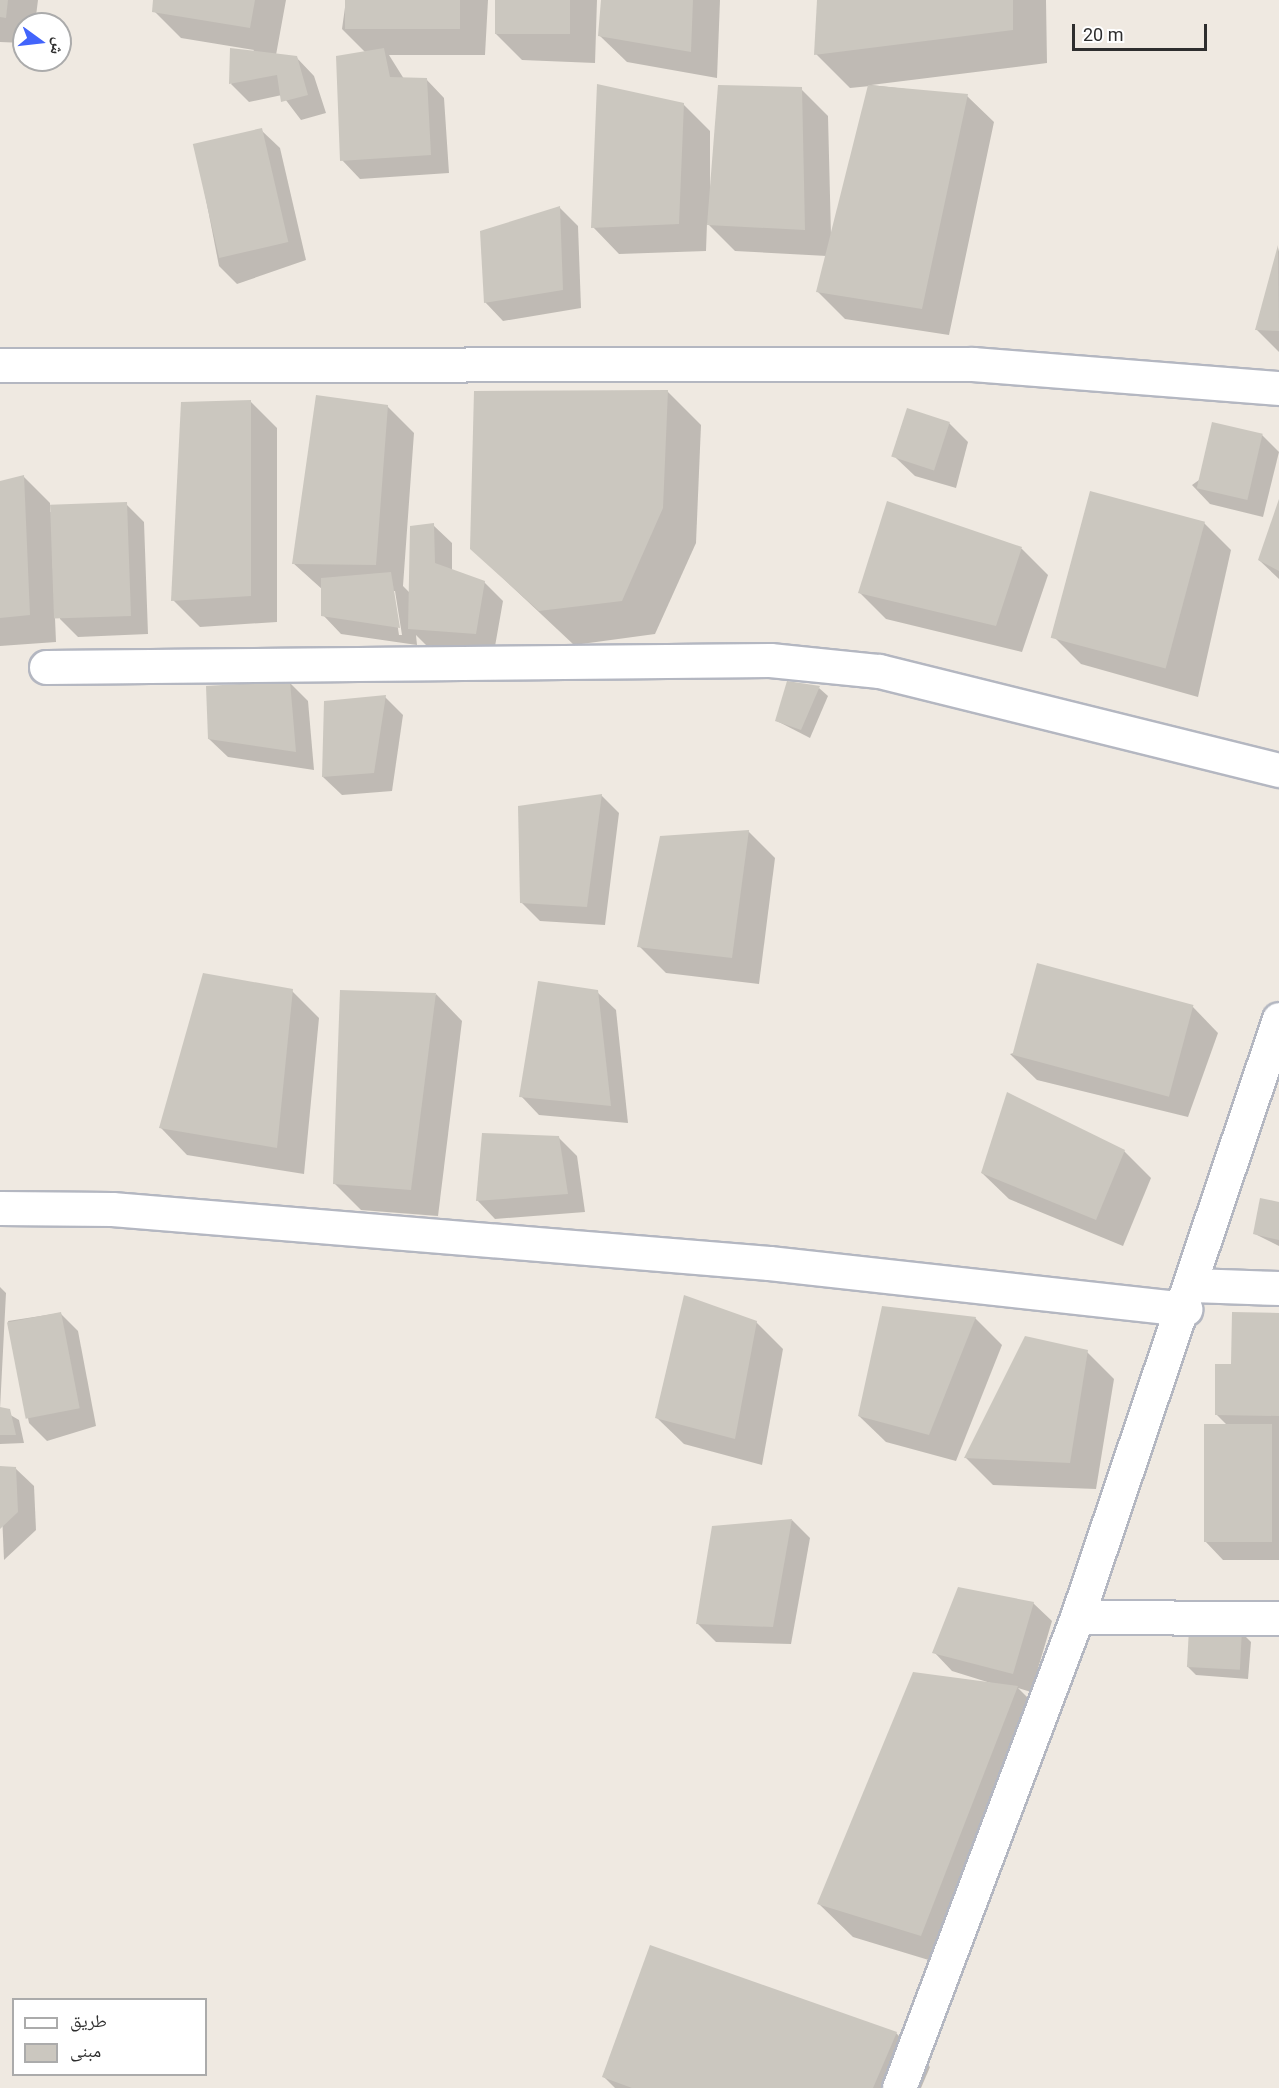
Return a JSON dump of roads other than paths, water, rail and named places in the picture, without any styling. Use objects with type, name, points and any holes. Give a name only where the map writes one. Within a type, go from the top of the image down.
[{"type":"street","points":[[0,365],[973,364],[1279,388]]},
{"type":"street","points":[[46,668],[770,660],[879,671],[1279,770]]},
{"type":"street","points":[[899,2088],[1077,1617],[1189,1297],[1279,1019]]},
{"type":"street","points":[[0,1208],[124,1209],[1189,1297],[1279,1288]]},
{"type":"street","points":[[1077,1617],[1279,1618]]}]
